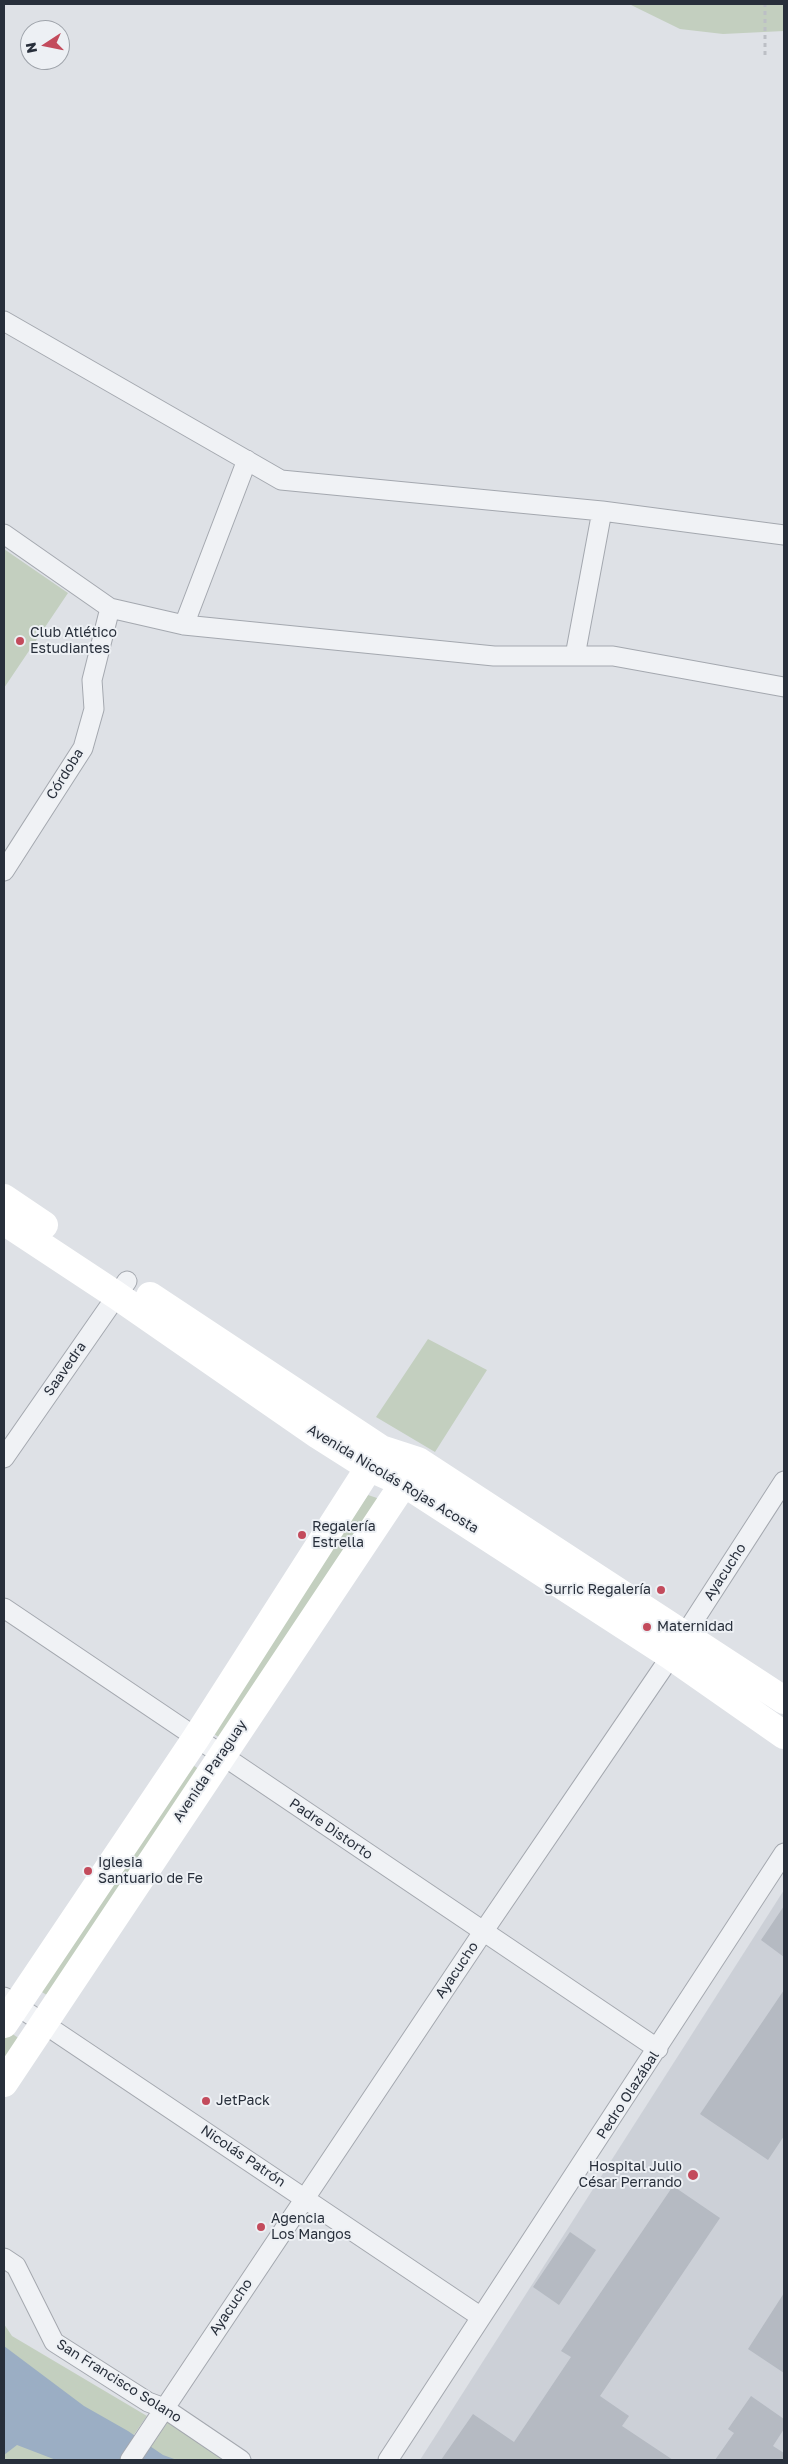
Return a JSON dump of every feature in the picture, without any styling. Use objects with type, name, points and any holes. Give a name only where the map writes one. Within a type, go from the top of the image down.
[{"type":"main road","name":"Avenida Nicolás Rojas Acosta","points":[[4,1198],[121,1288],[376,1458],[411,1472],[678,1645],[784,1700]]},
{"type":"main road","name":"Avenida Nicolás Rojas Acosta","points":[[4,1221],[121,1288]]},
{"type":"main road","points":[[8,2009],[196,1738],[376,1458]]},
{"type":"main road","name":"Avenida Paraguay","points":[[4,2083],[221,1754],[411,1472]]},
{"type":"main road","name":"Avenida Nicolás Rojas Acosta","points":[[678,1645],[784,1735]]},
{"type":"street","points":[[4,322],[281,480],[602,511],[784,535]]},
{"type":"street","points":[[184,625],[246,460]]},
{"type":"street","points":[[575,656],[602,511]]},
{"type":"street","points":[[4,534],[110,608],[184,625],[494,656],[613,656],[784,688]]},
{"type":"street","name":"Córdoba","points":[[4,872],[83,748],[94,709],[92,680],[110,608]]},
{"type":"street","name":"Saavedra","points":[[4,1458],[121,1288]]},
{"type":"street","name":"Ayacucho","points":[[130,2460],[304,2197],[678,1645],[784,1482]]},
{"type":"street","name":"Padre Distorto","points":[[4,1608],[658,2049]]},
{"type":"street","name":"Pedro Olazábal","points":[[388,2460],[658,2049],[784,1853]]},
{"type":"street","name":"Nicolás Patrón","points":[[8,2009],[43,2024],[481,2317]]},
{"type":"street","name":"San Francisco Solano","points":[[4,2258],[16,2266],[54,2342],[148,2402],[164,2408],[241,2460]]},
{"type":"path","points":[[765,4],[765,55]]},
{"type":"shaded area","name":"Hospital Julio César Perrando","points":[[784,1890],[784,2460],[420,2460]]},
{"type":"green space","points":[[629,4],[784,4],[784,31],[723,34],[680,29]]},
{"type":"green space","name":"Club Atlético Estudiantes","points":[[4,549],[68,593],[4,688]]},
{"type":"green space","points":[[428,1339],[487,1370],[435,1452],[376,1417]]},
{"type":"green space","points":[[368,1495],[377,1498],[379,1503],[220,1738],[208,1730]]},
{"type":"green space","points":[[190,1763],[203,1772],[50,1997],[37,1989]]},
{"type":"green space","points":[[8,2031],[20,2039],[4,2064],[4,2037]]},
{"type":"green space","points":[[4,2324],[12,2336],[147,2416],[116,2460],[4,2460]]},
{"type":"green space","points":[[170,2419],[225,2460],[142,2460]]},
{"type":"water","points":[[4,2346],[84,2406],[128,2431],[163,2455],[177,2460],[56,2460],[17,2445],[4,2455]]},
{"type":"building","points":[[784,1906],[784,1957],[761,1940]]},
{"type":"building","points":[[784,1990],[784,2136],[768,2160],[700,2114]]},
{"type":"building","points":[[673,2186],[720,2218],[600,2396],[629,2416],[622,2426],[673,2460],[441,2460],[473,2414],[514,2442],[571,2357],[561,2351]]},
{"type":"building","points":[[570,2232],[596,2250],[559,2305],[533,2287]]},
{"type":"building","points":[[784,2293],[784,2373],[748,2349]]},
{"type":"building","points":[[751,2396],[784,2419],[784,2429],[773,2446],[784,2453],[784,2460],[715,2460],[734,2433],[728,2429]]},
{"type":"place","name":"Club Atlético Estudiantes","points":[[20,641]]},
{"type":"place","name":"Regalería Estrella","points":[[302,1535]]},
{"type":"place","name":"Surric Regalería","points":[[661,1590]]},
{"type":"place","name":"Maternidad","points":[[647,1627]]},
{"type":"place","name":"Iglesia Santuario de Fe","points":[[88,1871]]},
{"type":"place","name":"JetPack","points":[[206,2101]]},
{"type":"place","name":"Hospital Julio César Perrando","points":[[693,2175]]},
{"type":"place","name":"Agencia Los Mangos","points":[[261,2227]]}]
